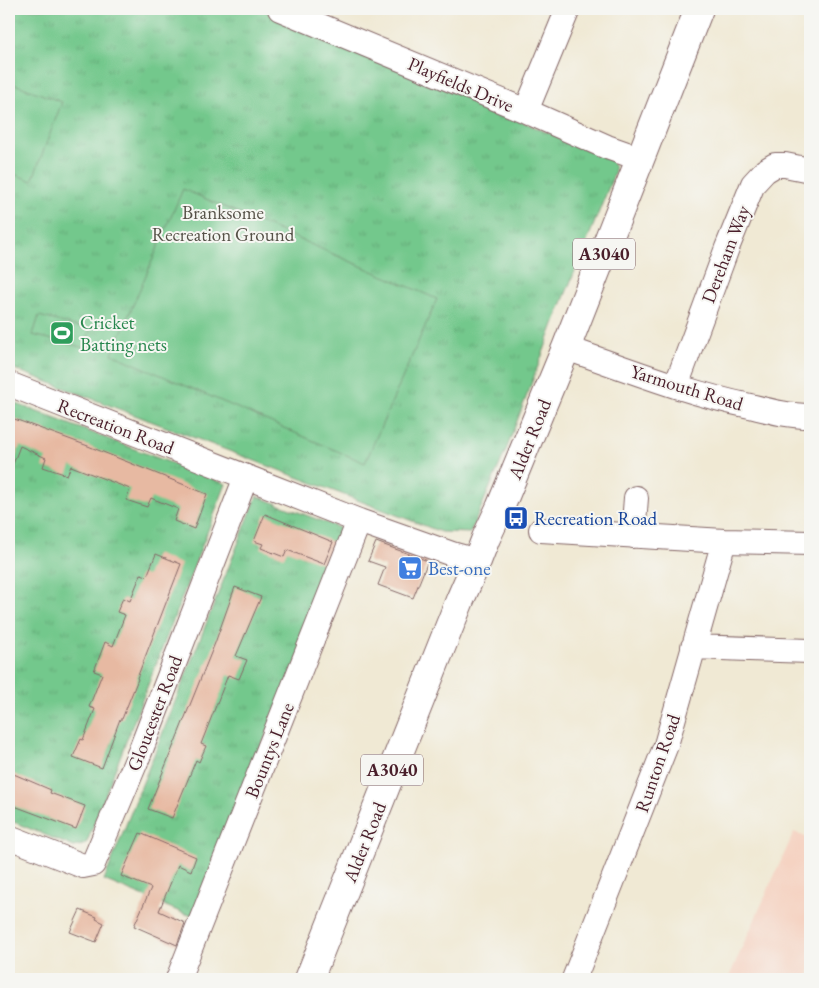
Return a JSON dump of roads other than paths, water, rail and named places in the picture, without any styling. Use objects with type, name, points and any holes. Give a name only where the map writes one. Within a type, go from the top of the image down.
[{"type":"main road","name":"Alder Road","points":[[310,979],[460,600],[566,348],[700,9]]},
{"type":"street","name":"Playfields Drive","points":[[280,9],[608,147],[641,159]]},
{"type":"street","points":[[526,111],[564,10]]},
{"type":"street","name":"Dereham Way","points":[[676,386],[753,184],[765,171],[775,165],[810,170]]},
{"type":"street","name":"Yarmouth Road","points":[[566,348],[727,402],[792,416],[810,416]]},
{"type":"street","name":"Recreation Road","points":[[9,384],[359,521],[477,561]]},
{"type":"street","name":"Gloucester Road","points":[[9,837],[83,866],[93,864],[143,743],[246,477]]},
{"type":"street","points":[[633,536],[636,498]]},
{"type":"street","name":"Bountys Lane","points":[[178,979],[359,521]]},
{"type":"street","points":[[541,530],[724,541],[810,543]]},
{"type":"street","name":"Runton Road","points":[[574,979],[666,745],[724,541]]},
{"type":"street","points":[[694,647],[810,651]]},
{"type":"place","name":"Cricket Batting nets","points":[[62,333]]},
{"type":"place","name":"Recreation Road","points":[[516,518]]},
{"type":"place","name":"Best-one","points":[[410,568]]},
{"type":"park label","name":"Branksome Recreation Ground","points":[[223,223]]}]
